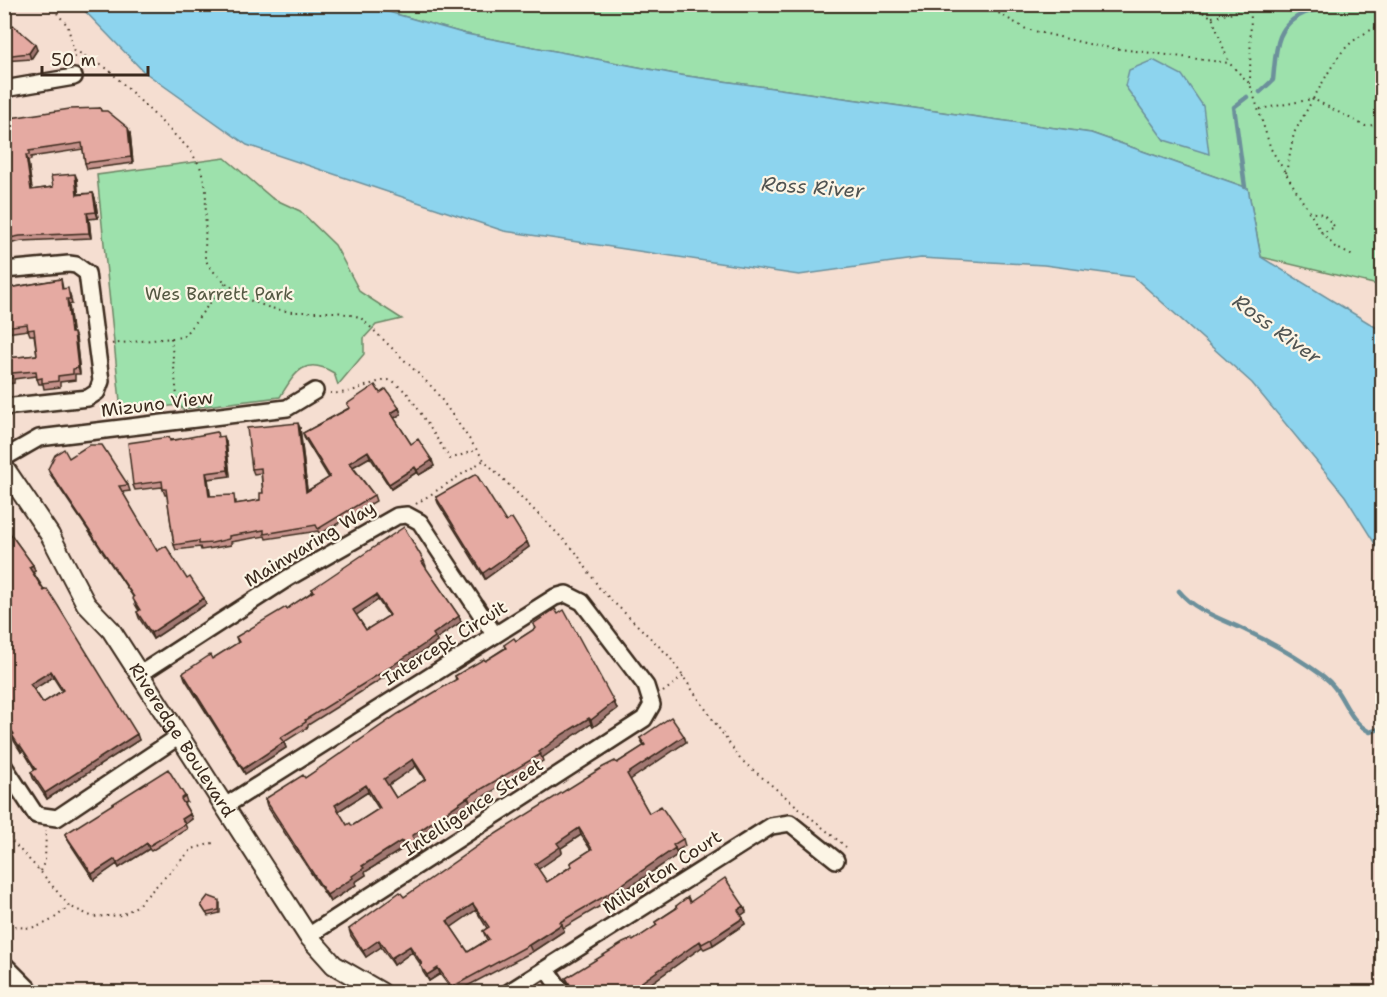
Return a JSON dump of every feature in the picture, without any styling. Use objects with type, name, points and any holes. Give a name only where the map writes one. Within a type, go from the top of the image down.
[{"type":"street","points":[[4,89],[74,76]]},
{"type":"street","points":[[4,270],[69,264],[76,265],[87,273],[100,372],[97,392],[88,398],[4,407]]},
{"type":"street","name":"Mizuno View","points":[[4,458],[39,438],[287,408],[315,391]]},
{"type":"street","name":"Riveredge Boulevard","points":[[4,467],[50,535],[86,604],[111,630],[308,936],[334,965],[381,993]]},
{"type":"street","points":[[406,515],[420,522],[494,634]]},
{"type":"street","name":"Mainwaring Way","points":[[140,674],[288,578],[397,516],[406,515]]},
{"type":"street","name":"Intercept Circuit","points":[[225,806],[494,634],[555,597],[566,594],[582,602],[652,701]]},
{"type":"street","name":"Intelligence Street","points":[[308,936],[644,719],[652,701]]},
{"type":"street","points":[[4,766],[36,815],[57,818],[178,737]]},
{"type":"street","name":"Milverton Court","points":[[510,993],[771,826],[790,823],[841,853]]},
{"type":"street","points":[[4,964],[32,993]]},
{"type":"street","points":[[547,970],[562,993]]},
{"type":"path","points":[[49,4],[68,26],[74,50],[74,76]]},
{"type":"path","points":[[984,4],[1026,29],[1096,46],[1229,63]]},
{"type":"path","points":[[1188,4],[1212,17],[1234,13],[1242,4]]},
{"type":"path","points":[[1251,4],[1250,84],[1260,109],[1271,149],[1322,233],[1335,247],[1355,257]]},
{"type":"path","points":[[1286,175],[1294,133],[1343,48],[1358,35],[1383,25],[1375,4]]},
{"type":"path","points":[[1212,17],[1229,63],[1250,84]]},
{"type":"path","points":[[74,50],[108,69],[189,149],[200,166],[206,188],[205,258],[211,269],[249,300],[270,308],[350,313],[360,317],[375,330],[434,389],[484,460],[574,551],[600,589],[669,656],[740,759],[841,853]]},
{"type":"path","points":[[1260,109],[1313,99],[1365,126],[1383,124]]},
{"type":"path","points":[[1309,212],[1323,214],[1335,227],[1322,233]]},
{"type":"path","points":[[107,335],[108,345],[183,337],[226,282]]},
{"type":"path","points":[[171,338],[180,421]]},
{"type":"path","points":[[315,391],[355,392],[373,384],[392,380],[409,395],[450,459],[476,450]]},
{"type":"path","points":[[406,515],[411,507],[484,460]]},
{"type":"path","points":[[652,701],[684,676]]},
{"type":"path","points":[[40,871],[45,861],[46,818]]},
{"type":"path","points":[[4,833],[69,906],[93,917],[122,915],[150,895],[192,849],[213,843]]},
{"type":"path","points":[[4,921],[17,927],[37,927],[55,919],[69,906]]},
{"type":"green space","points":[[364,5],[1382,5],[1382,286],[1261,257],[1248,188],[1091,133],[680,75],[466,34]]},
{"type":"green space","name":"Wes Barrett Park","points":[[225,158],[272,198],[300,211],[335,245],[360,292],[402,319],[376,325],[364,338],[364,354],[338,385],[334,373],[324,368],[308,366],[296,374],[280,397],[182,409],[180,405],[121,411],[97,175]]},
{"type":"water","name":"Ross River","points":[[79,5],[364,5],[466,34],[680,75],[1091,133],[1248,188],[1261,257],[1382,331],[1382,555],[1345,496],[1252,383],[1134,277],[1044,265],[921,258],[799,275],[504,231],[247,145],[143,71]]},
{"type":"water","points":[[1153,60],[1182,75],[1203,106],[1209,154],[1164,140],[1125,86],[1129,70]]},
{"type":"building","points":[[13,25],[35,44],[29,53],[4,56],[4,28],[8,30]]},
{"type":"building","points":[[100,108],[101,111],[107,111],[128,128],[131,157],[85,163],[82,143],[29,151],[29,155],[26,155],[31,190],[53,187],[51,176],[75,174],[77,195],[93,193],[96,212],[87,213],[89,233],[20,236],[4,239],[4,195],[11,195],[4,150],[4,119],[70,109]]},
{"type":"building","points":[[61,279],[62,289],[68,288],[71,333],[74,333],[78,368],[73,369],[73,374],[58,376],[58,381],[42,383],[42,378],[37,379],[36,371],[12,373],[12,378],[4,382],[4,334],[8,358],[37,355],[34,329],[28,330],[27,324],[4,327],[4,289]]},
{"type":"building","points":[[375,385],[380,393],[386,389],[399,408],[391,413],[411,444],[418,439],[432,460],[417,470],[415,467],[389,484],[368,451],[349,463],[374,495],[318,529],[316,525],[264,534],[264,530],[229,536],[229,539],[212,543],[199,544],[199,541],[174,545],[166,489],[163,489],[162,481],[133,485],[128,443],[169,437],[170,441],[217,432],[218,437],[224,436],[228,470],[206,473],[209,496],[234,495],[235,504],[260,500],[260,493],[263,493],[261,468],[252,469],[247,428],[298,423],[306,492],[330,477],[303,433],[350,408],[347,404]]},
{"type":"building","points":[[89,445],[102,445],[128,485],[119,486],[157,551],[166,546],[187,579],[190,577],[204,598],[151,633],[137,612],[140,610],[134,597],[48,469],[55,455],[64,449],[69,458]]},
{"type":"building","points":[[476,474],[506,522],[512,518],[527,542],[483,573],[436,497]]},
{"type":"building","points":[[4,525],[33,565],[29,567],[44,591],[47,589],[55,601],[137,734],[45,793],[31,772],[36,769],[4,720]],"holes":[[[51,671],[63,690],[43,703],[30,684]]]},
{"type":"building","points":[[404,527],[424,561],[422,562],[459,616],[433,634],[435,637],[305,720],[306,722],[280,738],[284,742],[243,769],[183,673],[210,655],[212,659],[239,642],[236,637],[286,607],[287,609],[314,591],[312,589]],"holes":[[[376,595],[390,615],[366,630],[353,610]]]},
{"type":"building","points":[[555,609],[558,614],[564,610],[614,702],[591,720],[589,718],[563,734],[539,752],[541,754],[468,797],[412,836],[418,845],[415,847],[401,841],[362,866],[364,868],[352,876],[353,878],[327,895],[265,799],[303,775],[305,778],[398,714],[457,679],[455,676],[506,648],[504,645],[514,638],[516,641],[536,628],[533,624]],"holes":[[[413,759],[426,779],[396,798],[384,779]],[[366,785],[380,808],[352,826],[350,823],[347,825],[335,805]]]},
{"type":"building","points":[[671,717],[684,736],[627,774],[649,813],[661,806],[683,839],[673,845],[675,848],[605,896],[560,922],[562,924],[529,945],[452,987],[438,968],[427,975],[410,946],[391,958],[379,940],[363,951],[349,929],[400,892],[404,897],[486,840],[603,767],[615,761],[617,763],[645,745],[640,738]],"holes":[[[579,828],[592,849],[570,863],[572,866],[547,882],[535,864],[560,847],[557,843]],[[473,904],[489,927],[483,931],[489,939],[468,952],[447,921]]]},
{"type":"building","points":[[168,769],[185,796],[181,799],[190,814],[182,819],[185,824],[149,846],[147,843],[117,863],[115,859],[92,874],[65,834]]},
{"type":"building","points":[[725,878],[744,906],[738,910],[743,918],[702,944],[700,941],[626,993],[575,993],[566,978],[623,943],[632,939],[633,941],[657,925],[655,922],[677,908],[676,906],[688,897],[690,902]]},
{"type":"building","points":[[208,896],[219,900],[219,910],[206,913],[201,905]]},
{"type":"waterway","points":[[1260,92],[1273,80],[1278,41],[1287,25],[1305,13],[1331,4]]},
{"type":"waterway","points":[[1245,187],[1234,107],[1247,97]]},
{"type":"waterway","points":[[1179,591],[1202,610],[1266,641],[1323,676],[1336,689],[1350,713],[1362,727],[1370,732],[1382,728]]}]
